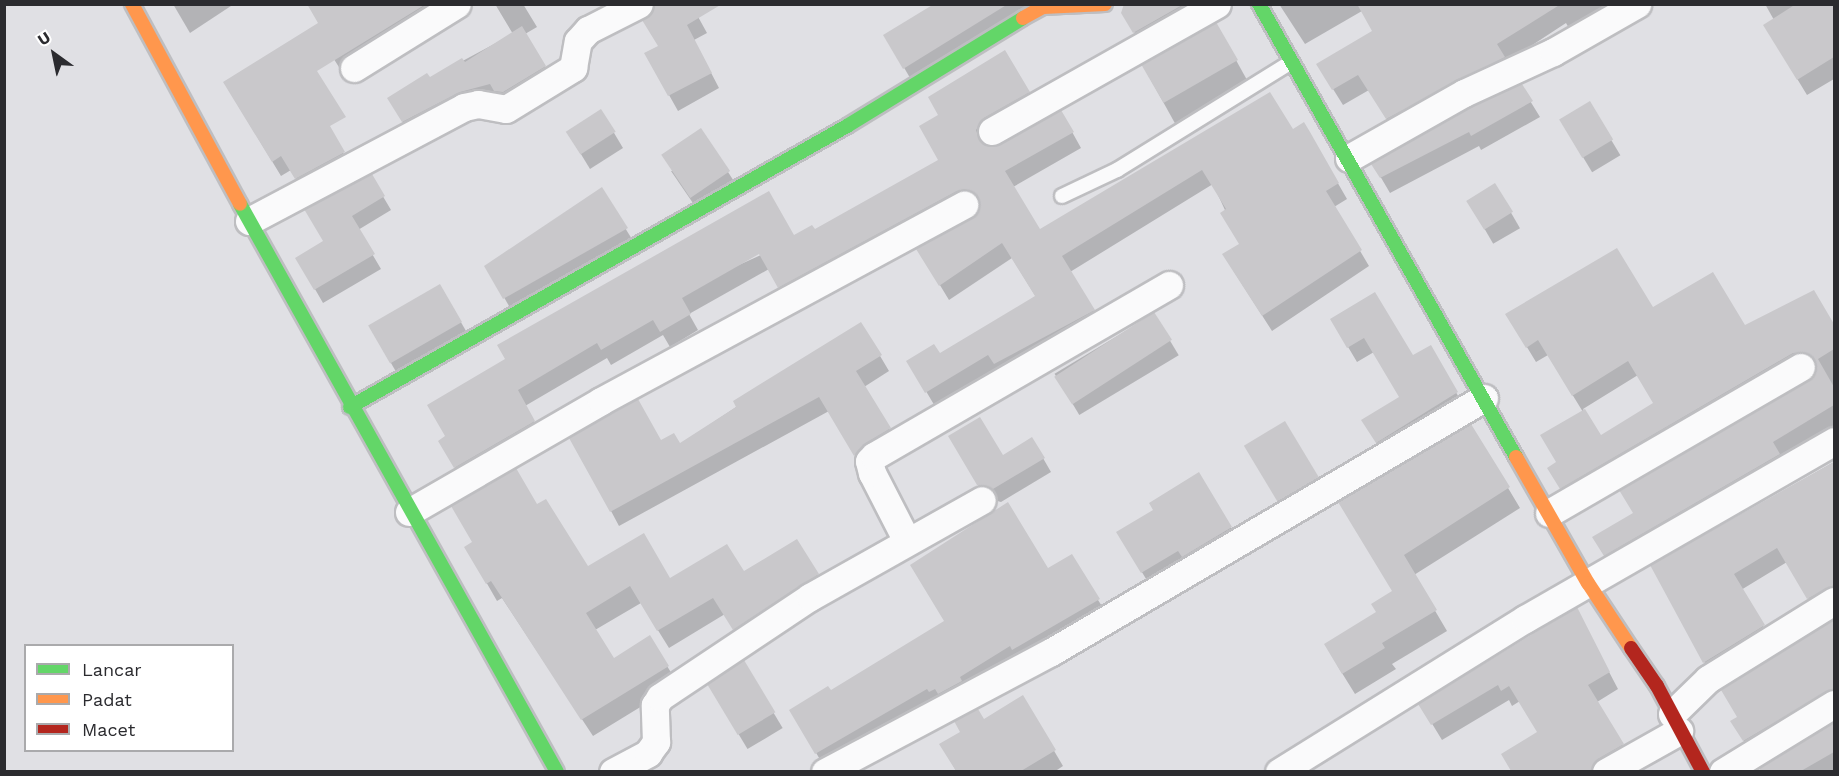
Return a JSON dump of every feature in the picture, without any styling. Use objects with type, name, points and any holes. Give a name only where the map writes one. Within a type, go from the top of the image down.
[{"type":"street","points":[[132,4],[350,407],[557,771]]},
{"type":"street","points":[[354,69],[457,4]]},
{"type":"street","points":[[249,221],[464,107],[478,104],[506,109],[573,68],[578,40],[588,30],[639,4]]},
{"type":"street","points":[[350,407],[847,126],[1011,24],[1043,7],[1105,4]]},
{"type":"street","points":[[992,131],[1217,4]]},
{"type":"street","points":[[1259,4],[1588,583],[1704,771]]},
{"type":"street","points":[[1348,158],[1464,93],[1553,52],[1637,4]]},
{"type":"street","points":[[409,512],[602,401],[964,205]]},
{"type":"street","points":[[907,541],[872,473],[869,461],[874,456],[1169,285]]},
{"type":"street","points":[[1549,513],[1801,367]]},
{"type":"street","points":[[825,771],[1051,652],[1484,398]]},
{"type":"street","points":[[1279,771],[1588,583],[1834,441]]},
{"type":"street","points":[[613,771],[648,753],[656,742],[655,705],[660,697],[810,597],[982,500]]},
{"type":"street","points":[[1606,771],[1676,723],[1708,679],[1834,602]]},
{"type":"street","points":[[1724,771],[1834,704]]},
{"type":"lane","points":[[1062,196],[1117,170],[1291,63]]},
{"type":"building","points":[[307,4],[426,4],[317,71],[346,117],[330,126],[345,152],[295,179],[281,156],[272,162],[223,82],[318,23]]},
{"type":"building","points":[[655,4],[722,4],[687,25],[712,73],[668,96],[644,53],[658,46],[642,20],[652,13]]},
{"type":"building","points":[[934,4],[1008,4],[903,69],[883,35]]},
{"type":"building","points":[[1124,4],[1184,4],[1133,33],[1121,13]]},
{"type":"building","points":[[1357,4],[1561,4],[1497,44],[1505,57],[1386,119],[1358,75],[1332,90],[1316,64],[1372,31]]},
{"type":"building","points":[[1796,4],[1834,4],[1834,57],[1797,80],[1763,25]]},
{"type":"building","points":[[1216,22],[1238,60],[1164,103],[1142,65]]},
{"type":"building","points":[[522,26],[546,66],[503,92],[494,91],[490,84],[460,92],[402,122],[387,98],[427,73],[430,77],[462,58],[465,62]]},
{"type":"building","points":[[1005,50],[1030,92],[984,118],[976,130],[979,139],[991,147],[999,145],[1061,110],[1074,132],[1005,171],[1040,229],[1270,92],[1293,129],[1304,122],[1310,132],[1339,183],[1326,191],[1362,250],[1262,316],[1222,254],[1239,244],[1220,213],[1226,209],[1202,170],[1062,256],[1095,310],[994,364],[988,355],[925,393],[906,361],[934,344],[940,353],[1035,296],[1002,243],[939,286],[916,249],[977,214],[978,197],[965,189],[957,191],[778,288],[759,254],[682,298],[691,314],[660,332],[653,320],[601,350],[597,343],[518,390],[535,421],[454,468],[438,441],[445,436],[427,405],[505,359],[497,345],[769,191],[794,235],[812,225],[815,229],[938,160],[919,126],[938,115],[928,97]]},
{"type":"building","points":[[1522,84],[1533,101],[1471,136],[1469,132],[1380,178],[1371,164],[1471,107]]},
{"type":"building","points":[[1590,101],[1613,140],[1582,158],[1559,120]]},
{"type":"building","points":[[601,109],[616,132],[580,155],[566,132]]},
{"type":"building","points":[[701,128],[730,171],[690,198],[661,155]]},
{"type":"building","points":[[372,174],[385,196],[352,216],[375,254],[314,290],[295,258],[323,241],[304,209]]},
{"type":"building","points":[[1495,183],[1513,212],[1484,230],[1466,201]]},
{"type":"building","points":[[602,187],[628,228],[503,299],[484,266]]},
{"type":"building","points":[[1617,248],[1653,307],[1713,272],[1745,325],[1814,290],[1834,324],[1834,349],[1818,359],[1834,387],[1834,405],[1773,442],[1780,454],[1604,556],[1592,537],[1633,513],[1619,490],[1809,381],[1817,368],[1809,354],[1793,353],[1560,489],[1547,468],[1556,462],[1540,435],[1585,409],[1601,435],[1653,403],[1628,361],[1572,396],[1538,340],[1526,348],[1505,314]]},
{"type":"building","points":[[440,284],[462,322],[390,364],[368,326]]},
{"type":"building","points":[[1375,292],[1413,355],[1431,345],[1458,392],[1376,443],[1361,420],[1399,397],[1364,338],[1347,348],[1330,319]]},
{"type":"building","points":[[1154,312],[1172,340],[1072,404],[1054,377]]},
{"type":"building","points":[[861,322],[882,355],[856,371],[891,428],[866,443],[854,456],[819,397],[610,512],[569,438],[638,399],[661,440],[674,433],[680,443],[736,407],[733,401]]},
{"type":"building","points":[[980,417],[1003,455],[1032,437],[1045,458],[993,489],[977,485],[948,436]]},
{"type":"building","points":[[1285,421],[1319,478],[1278,502],[1244,446]]},
{"type":"building","points":[[1471,424],[1510,487],[1404,555],[1437,610],[1382,643],[1385,648],[1342,674],[1324,644],[1376,612],[1371,604],[1392,591],[1338,502]]},
{"type":"building","points":[[1834,462],[1834,585],[1807,599],[1777,548],[1734,574],[1765,625],[1703,663],[1650,565]]},
{"type":"building","points":[[516,468],[537,504],[546,499],[588,566],[644,533],[670,578],[727,544],[744,571],[797,539],[819,574],[733,630],[713,598],[657,631],[630,586],[586,613],[614,658],[650,635],[669,666],[581,720],[491,581],[486,584],[464,547],[472,542],[451,506]]},
{"type":"building","points":[[1199,472],[1232,527],[1182,557],[1178,551],[1141,573],[1116,532],[1153,510],[1149,503]]},
{"type":"building","points":[[1008,502],[1048,568],[1072,554],[1100,599],[1012,650],[1010,646],[960,677],[962,681],[938,694],[935,689],[929,692],[927,689],[815,754],[789,710],[828,686],[831,690],[944,621],[910,565]]},
{"type":"building","points":[[1577,607],[1610,672],[1588,685],[1624,744],[1598,759],[1590,771],[1511,771],[1501,754],[1537,732],[1509,686],[1501,691],[1498,685],[1431,725],[1418,704]]},
{"type":"building","points":[[1834,619],[1834,688],[1743,741],[1730,721],[1737,717],[1721,690]]},
{"type":"building","points":[[744,660],[775,712],[738,735],[706,683]]},
{"type":"building","points":[[1023,695],[1056,750],[1021,771],[956,771],[939,744],[960,732],[954,721],[978,709],[984,719]]},
{"type":"building","points":[[1834,722],[1834,752],[1801,771],[1761,771],[1759,768]]},
{"type":"traffic: fast","points":[[1259,4],[1516,457]]},
{"type":"traffic: fast","points":[[350,407],[847,126],[1023,18]]},
{"type":"traffic: fast","points":[[240,204],[557,772]]},
{"type":"traffic: slow","points":[[132,4],[240,204]]},
{"type":"traffic: slow","points":[[1023,18],[1043,7],[1105,4]]},
{"type":"traffic: slow","points":[[1516,457],[1588,583],[1631,648]]},
{"type":"traffic: jam","points":[[1631,648],[1657,686],[1703,772]]}]
